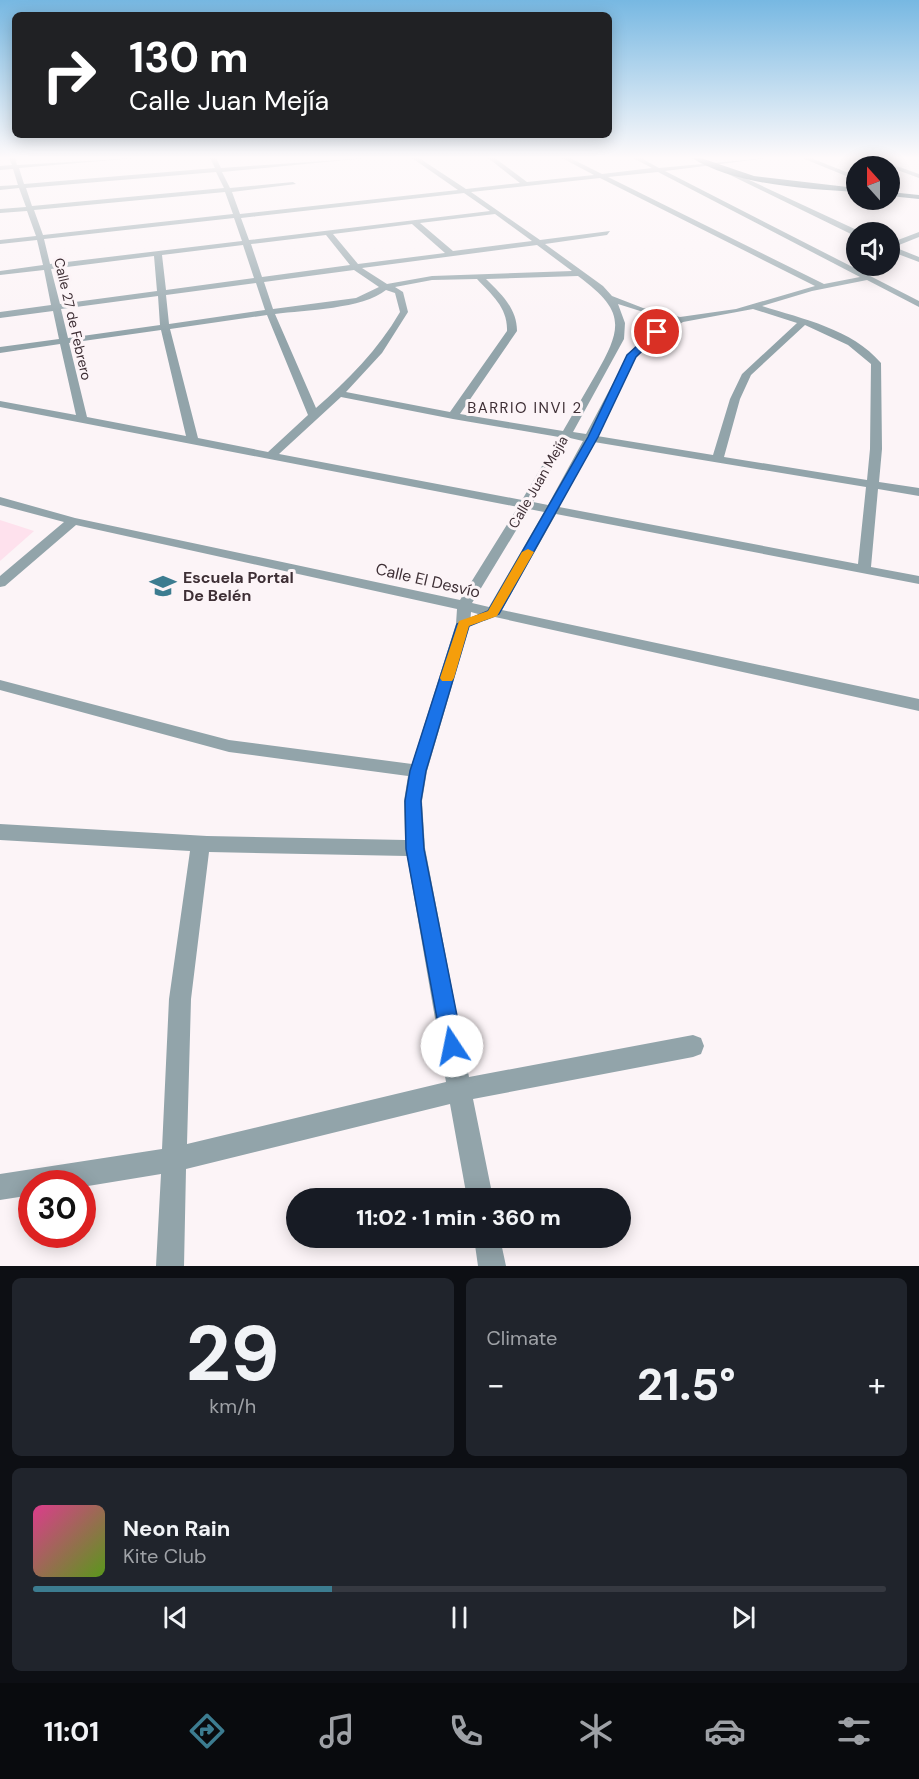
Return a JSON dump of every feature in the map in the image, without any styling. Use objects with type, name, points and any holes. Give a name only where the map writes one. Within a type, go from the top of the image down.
[{"type":"street","name":"Calle 27 de Febrero","points":[[33,217],[40,237],[82,419]]},
{"type":"street","points":[[0,242],[209,217]]},
{"type":"street","points":[[236,217],[270,312],[313,414]]},
{"type":"street","points":[[0,273],[454,217]]},
{"type":"street","points":[[503,217],[580,273],[612,300],[680,320],[756,307],[822,286],[867,278]]},
{"type":"street","points":[[683,217],[822,286]]},
{"type":"street","points":[[750,217],[919,304]]},
{"type":"street","points":[[823,217],[846,228]]},
{"type":"street","points":[[414,222],[450,254]]},
{"type":"street","points":[[0,315],[607,232]]},
{"type":"street","points":[[272,454],[375,357],[395,332],[404,312],[399,292],[372,282],[354,267],[328,233]]},
{"type":"street","points":[[900,243],[919,234]]},
{"type":"street","points":[[900,251],[919,260]]},
{"type":"street","points":[[158,254],[160,294],[165,327],[193,442]]},
{"type":"street","points":[[0,350],[357,300],[377,293],[384,287],[432,278],[580,273]]},
{"type":"street","points":[[453,416],[512,331],[514,321],[510,312],[479,276]]},
{"type":"street","name":"Calle Juan Mejía","points":[[478,1188],[415,849],[413,801],[418,771],[464,614],[621,338],[620,317],[612,300]]},
{"type":"street","points":[[756,307],[802,323],[856,346],[876,363],[876,449],[864,569]]},
{"type":"street","name":"Calle Juan Mejía","points":[[493,614],[593,437],[632,355],[657,332],[680,320]]},
{"type":"street","points":[[718,458],[735,399],[747,374],[802,323]]},
{"type":"street","points":[[337,393],[453,416],[566,432],[919,492]]},
{"type":"street","points":[[0,404],[193,442],[272,454],[919,580]]},
{"type":"street","name":"Calle El Desvío","points":[[0,501],[73,521],[464,614],[493,614],[919,705]]},
{"type":"street","points":[[0,583],[73,521]]},
{"type":"street","points":[[0,685],[229,746],[418,771]]},
{"type":"street","points":[[0,832],[89,840],[415,849]]},
{"type":"street","points":[[170,1266],[176,1159],[180,999],[200,844]]},
{"type":"street","points":[[0,1187],[176,1159],[461,1089],[693,1046]]},
{"type":"street","points":[[489,1248],[492,1266]]},
{"type":"shaded area","points":[[0,520],[34,531],[0,561]]},
{"type":"slow traffic","points":[[447,678],[463,624],[493,614],[528,552]]},
{"type":"place","name":"Escuela Portal De Belén","points":[[163,586]]},
{"type":"district","name":"BARRIO INVI 2","points":[[525,408]]},
{"type":"route","points":[[452,1046],[415,849],[413,801],[418,771],[463,624],[493,614],[593,437],[632,355],[657,332]]}]
